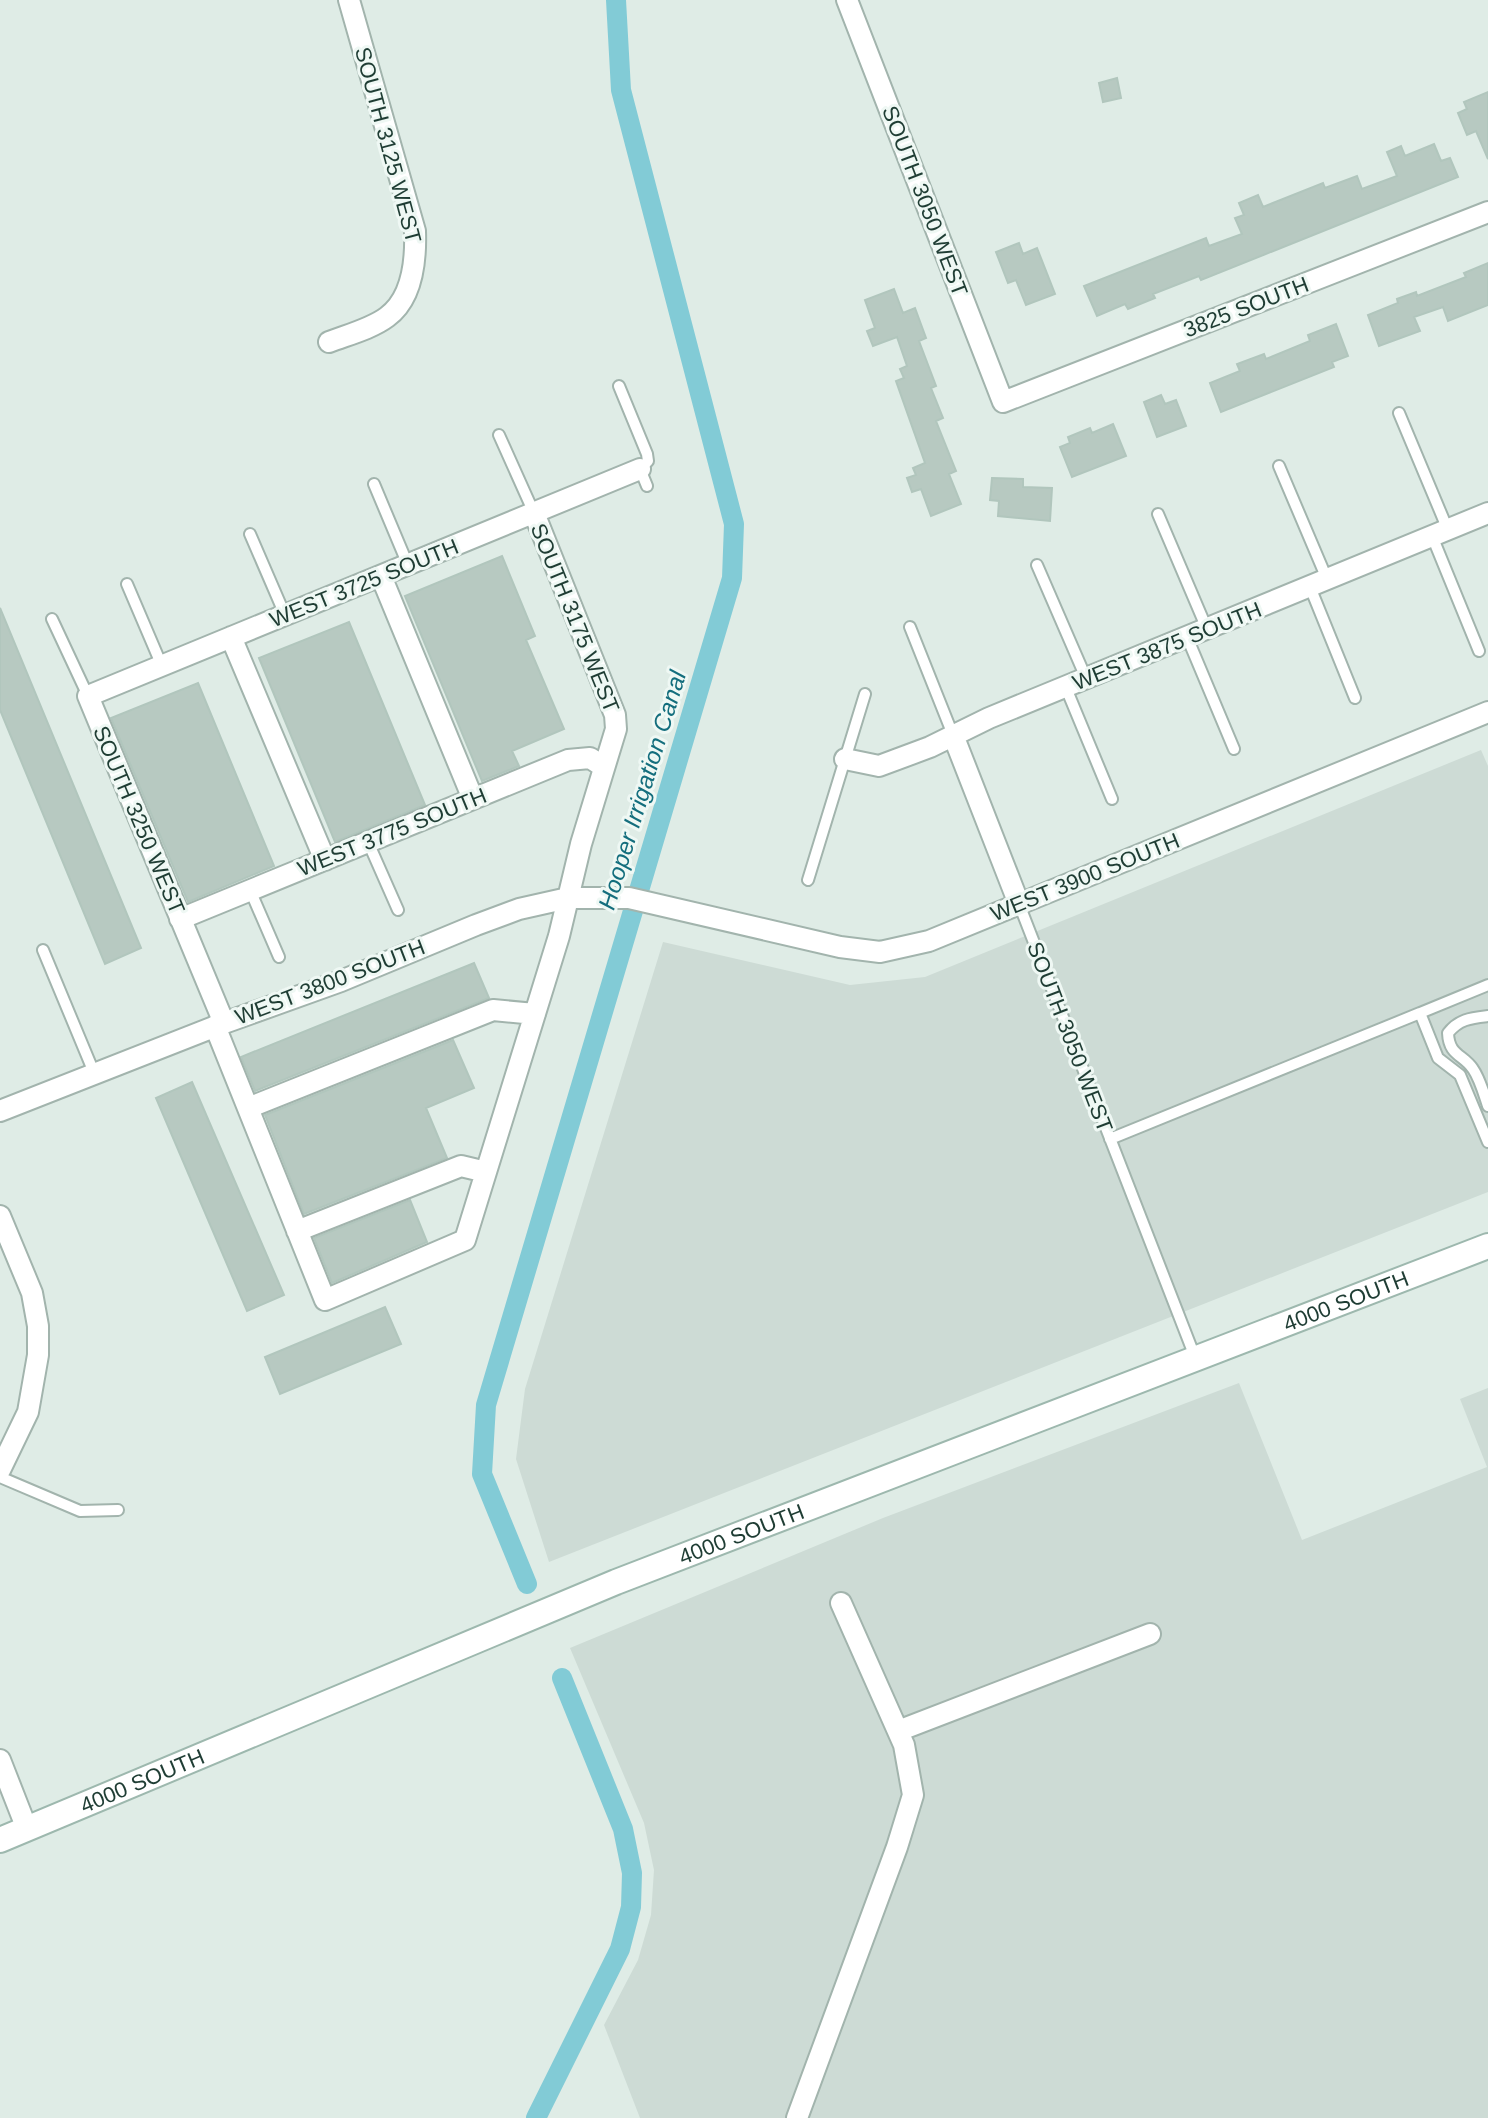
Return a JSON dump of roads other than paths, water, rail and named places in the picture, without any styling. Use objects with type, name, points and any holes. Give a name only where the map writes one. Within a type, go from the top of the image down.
[{"type":"main road","name":"4000 SOUTH","points":[[0,1840],[616,1582],[1488,1246]]},
{"type":"street","name":"SOUTH 3125 WEST","points":[[329,342],[387,317],[401,301],[411,280],[416,252],[415,231],[349,0]]},
{"type":"street","name":"SOUTH 3050 WEST","points":[[852,2],[1003,402]]},
{"type":"street","name":"3825 SOUTH","points":[[1003,402],[1488,212]]},
{"type":"street","name":"WEST 3725 SOUTH","points":[[88,696],[534,513],[644,477]]},
{"type":"street","name":"SOUTH 3175 WEST","points":[[486,1172],[535,1014],[578,898],[604,767],[616,729],[615,715],[534,513]]},
{"type":"street","name":"WEST 3875 SOUTH","points":[[845,759],[879,766],[930,747],[1086,678],[1488,513]]},
{"type":"street","points":[[381,576],[473,799]]},
{"type":"street","points":[[231,637],[325,860]]},
{"type":"street","name":"SOUTH 3250 WEST","points":[[88,696],[180,919],[248,1108],[325,1300],[465,1240],[486,1172]]},
{"type":"street","name":"WEST 3900 SOUTH","points":[[669,906],[840,947],[880,952],[929,941],[1488,712]]},
{"type":"street","name":"SOUTH 3050 WEST","points":[[953,735],[1019,904]]},
{"type":"street","name":"WEST 3775 SOUTH","points":[[180,919],[568,760],[590,758],[604,767]]},
{"type":"street","name":"WEST 3800 SOUTH","points":[[0,1111],[341,981],[519,909],[578,898],[629,898],[669,906]]},
{"type":"street","points":[[248,1108],[493,1010],[535,1014]]},
{"type":"street","points":[[297,1231],[461,1166],[486,1172]]},
{"type":"street","points":[[0,1216],[32,1293],[38,1326],[38,1355],[28,1412],[0,1470]]},
{"type":"street","points":[[797,2118],[897,1847],[913,1795],[904,1745],[841,1603]]},
{"type":"street","points":[[898,1731],[1150,1634]]},
{"type":"street","points":[[0,1760],[27,1829]]},
{"type":"lane","points":[[619,386],[647,454],[644,477]]},
{"type":"lane","points":[[1399,413],[1479,651]]},
{"type":"lane","name":"SOUTH 3175 WEST","points":[[499,435],[534,513]]},
{"type":"lane","points":[[1279,466],[1355,698]]},
{"type":"lane","points":[[374,484],[408,565]]},
{"type":"lane","points":[[1158,514],[1207,629]]},
{"type":"lane","points":[[250,534],[285,615]]},
{"type":"lane","points":[[1037,565],[1086,678]]},
{"type":"lane","points":[[127,584],[162,666]]},
{"type":"lane","name":"SOUTH 3250 WEST","points":[[52,619],[88,696]]},
{"type":"lane","name":"SOUTH 3050 WEST","points":[[910,627],[953,735]]},
{"type":"lane","points":[[1187,637],[1234,749]]},
{"type":"lane","points":[[1066,688],[1112,799]]},
{"type":"lane","points":[[808,880],[865,694]]},
{"type":"lane","points":[[368,842],[398,910]]},
{"type":"lane","points":[[250,890],[279,957]]},
{"type":"lane","name":"SOUTH 3050 WEST","points":[[1019,904],[1195,1359]]},
{"type":"lane","points":[[43,950],[95,1075]]},
{"type":"lane","points":[[1110,1139],[1488,985]]},
{"type":"lane","points":[[1420,1013],[1438,1058],[1460,1075],[1488,1142]]},
{"type":"lane","points":[[1488,1016],[1468,1018],[1448,1033],[1448,1044],[1459,1058],[1473,1067],[1488,1106]]},
{"type":"lane","points":[[0,1477],[80,1511],[118,1510]]},
{"type":"waterway","name":"Hooper Irrigation Canal","points":[[527,1584],[482,1474],[486,1405],[732,578],[734,524],[621,90],[616,0]]},
{"type":"waterway","name":"Hooper Irrigation Canal","points":[[536,2118],[620,1949],[631,1907],[632,1873],[623,1829],[562,1678]]}]
